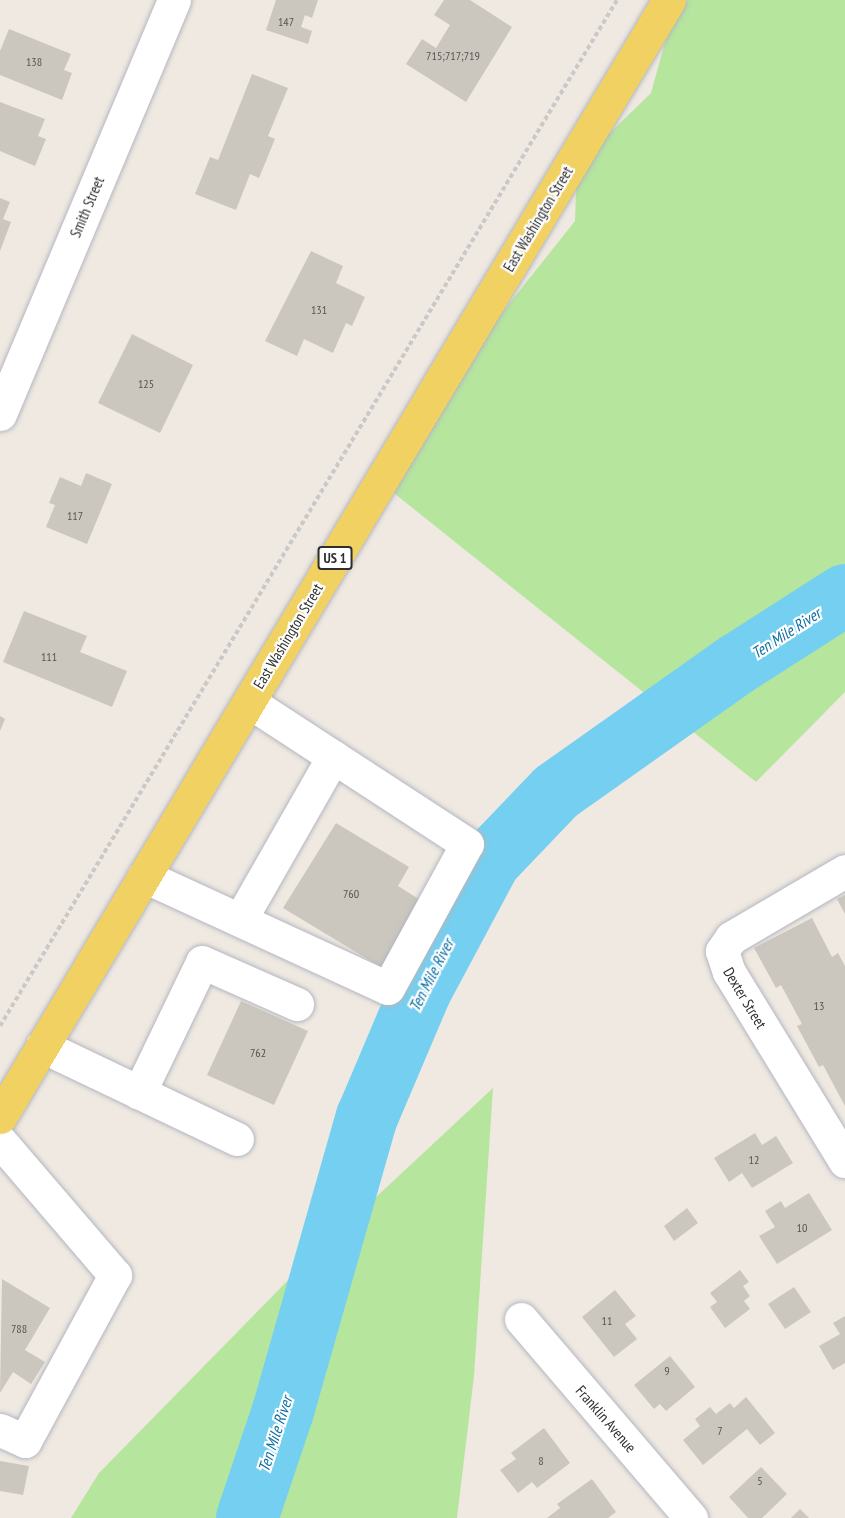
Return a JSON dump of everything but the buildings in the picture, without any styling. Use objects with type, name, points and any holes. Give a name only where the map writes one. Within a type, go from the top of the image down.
[{"type":"main road","name":"East Washington Street","points":[[0,1117],[669,0]]},
{"type":"street","name":"Smith Street","points":[[0,414],[174,0]]},
{"type":"street","points":[[144,876],[388,988],[466,844],[249,702]]},
{"type":"street","points":[[240,920],[333,757]]},
{"type":"street","name":"Dexter Street","points":[[840,1144],[729,972],[722,951],[731,938],[845,872]]},
{"type":"street","points":[[139,1093],[202,962],[297,1004]]},
{"type":"street","points":[[42,1046],[237,1139]]},
{"type":"street","points":[[0,1141],[115,1275],[25,1441],[0,1430]]},
{"type":"street","name":"Franklin Avenue","points":[[521,1319],[691,1518]]},
{"type":"path","points":[[0,1026],[617,0]]},
{"type":"green space","points":[[688,0],[845,0],[845,692],[756,782],[390,490],[396,446],[575,221],[577,165],[651,93],[671,20]]},
{"type":"green space","points":[[493,1088],[474,1376],[457,1518],[71,1518],[99,1473],[300,1268]]},
{"type":"waterway","name":"Ten Mile River","points":[[247,1518],[283,1411],[367,1117],[420,992],[490,861],[556,792],[737,664],[845,595]]}]
